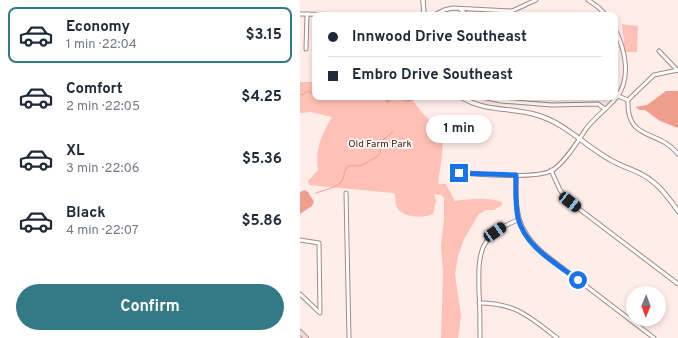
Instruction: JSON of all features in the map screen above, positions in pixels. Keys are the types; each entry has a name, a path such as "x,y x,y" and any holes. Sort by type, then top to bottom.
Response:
{"main road":[{"path":"300,332 306,338"}],"street":[{"path":"424,0 424,12"},
{"path":"440,12 453,8 512,11 536,0"},
{"path":"588,0 601,12"},
{"path":"460,9 464,12"},
{"path":"300,14 312,14"},
{"path":"306,14 306,49"},
{"path":"618,37 626,65 624,79 618,96 628,100"},
{"path":"659,51 678,70"},
{"path":"678,70 654,75 628,100 627,110 629,118 634,126 642,133 661,140 678,154"},
{"path":"466,100 489,108 536,114 559,124 611,161 641,173 652,180 661,188 678,211"},
{"path":"497,100 552,104 598,104 605,109"},
{"path":"459,173 516,175 536,174 551,170 565,158 592,122 614,100"},
{"path":"551,170 560,190 570,202 678,284"},
{"path":"516,175 518,220 528,238 536,247 654,338"},
{"path":"346,193 349,338"},
{"path":"480,338 478,266 481,253 489,237 505,225 518,220"},
{"path":"300,240 319,243 320,313 300,294"},
{"path":"480,303 502,304 515,308 557,338"}],"green space":[{"path":"622,24 638,26 637,52 625,52"},
{"name":"Old Farm Park","path":"300,82 312,82 312,100 414,100 417,107 436,126 441,136 442,157 438,184 446,184 455,201 485,199 502,202 502,205 494,210 486,210 479,214 464,239 458,256 455,274 461,316 458,338 441,338 443,273 441,245 444,220 444,198 441,195 434,194 436,201 433,214 418,217 402,213 398,209 394,193 309,185 308,181 318,170 318,149 325,130 332,117 311,112 300,113"}],"shaded area":[{"path":"666,91 678,91 678,128 660,121 645,110 640,110 635,107 647,105"},
{"path":"385,100 395,100 390,101 387,103"},
{"path":"400,100 413,100 408,102"},
{"path":"305,190 314,202 312,206 300,214 300,192"}],"waterway":[{"path":"300,94 302,95 308,91 312,93"},
{"path":"316,193 330,189 339,184 342,181 344,172 348,166 361,166 380,154 380,142 393,132"}],"route":[{"path":"459,173 516,175 516,208 518,220 524,232 543,254 578,280"}]}
